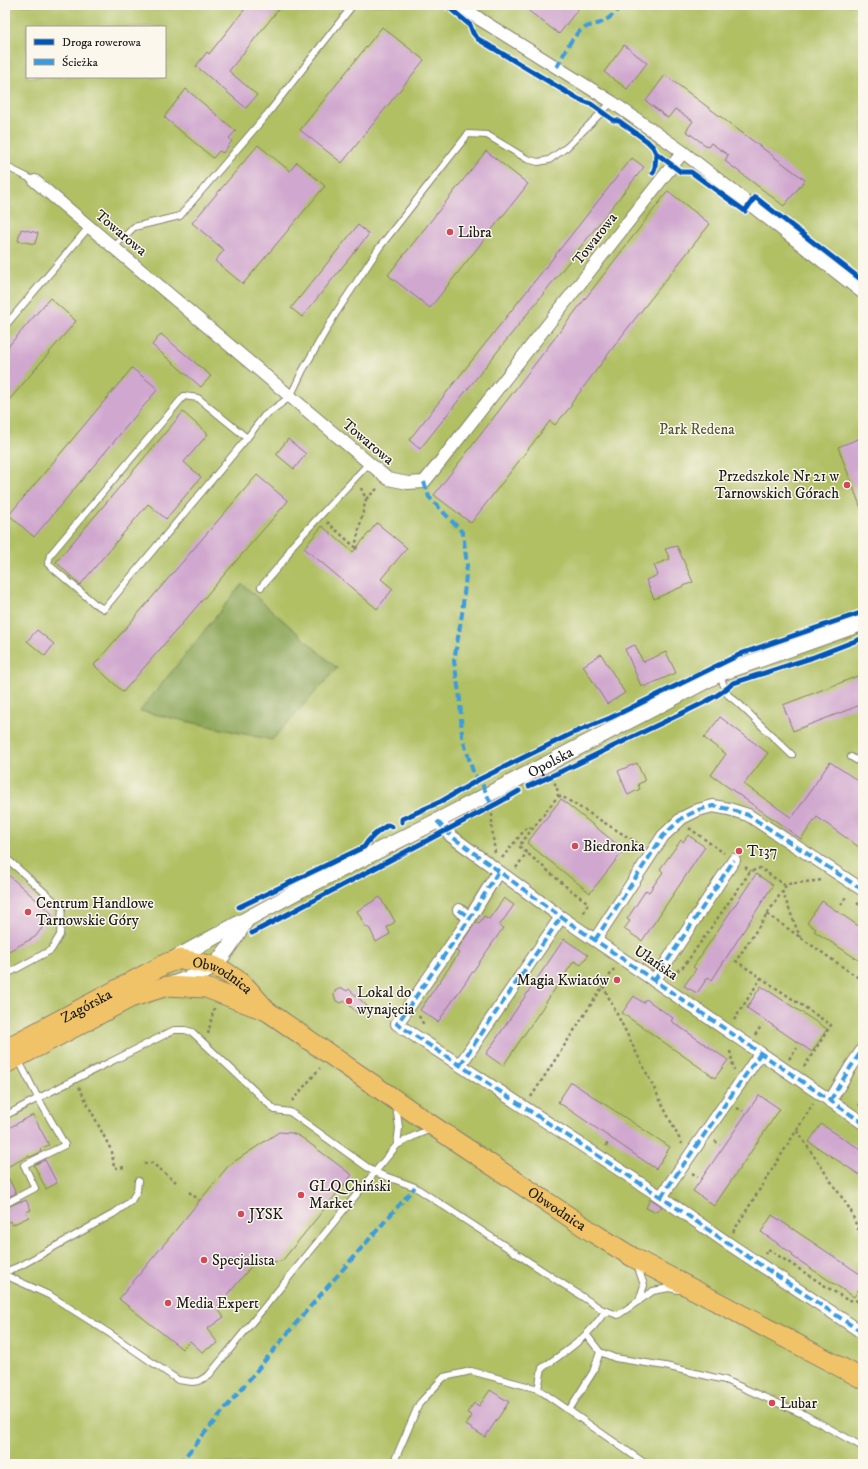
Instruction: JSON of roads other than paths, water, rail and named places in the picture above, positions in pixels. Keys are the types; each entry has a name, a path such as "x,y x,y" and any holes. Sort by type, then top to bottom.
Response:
{"highway":[{"name":"Obwodnica","path":"167,962 181,959 207,967 224,970 236,979 267,1012 436,1128 595,1234 634,1258 863,1379"},
{"name":"Zagórska","path":"9,1057 167,962"},
{"name":"Obwodnica","path":"167,986 199,988 214,999 240,1002 267,1012"},
{"name":"Zagórska","path":"9,1057 130,998 167,986"}],"street":[{"path":"460,5 481,20 612,102 683,152 863,293"},
{"name":"Towarowa","path":"35,181 388,479 408,483 424,482 683,152"},
{"name":"Opolska","path":"167,962 300,890 437,821 719,674 863,623"},
{"path":"595,940 663,836 682,818 698,810 713,806 748,815 863,890"},
{"name":"Ułańska","path":"437,821 451,836 499,866 561,917 863,1123"},
{"path":"654,981 734,860"},
{"path":"499,866 470,918 397,1024 661,1197 863,1334"},
{"path":"459,910 470,918"},
{"path":"460,1065 561,917"},
{"name":"Opolska","path":"207,967 231,944 246,920"},
{"path":"214,999 206,982 207,967 205,958 217,936"},
{"path":"231,944 231,961 236,979"},
{"path":"167,986 207,967"},
{"path":"830,1101 863,1049"},
{"path":"661,1197 760,1054"}],"lane":[{"path":"114,247 134,227 180,216 269,112 353,5"},
{"path":"247,438 198,398 184,396 50,555 48,564 104,610 247,438 264,416 290,397 303,370 336,313 379,248 468,134 487,135 528,159 538,162 549,160 567,147 612,102"},
{"path":"5,166 35,181"},
{"path":"5,326 89,227"},
{"path":"261,586 285,559 292,546 369,463"},
{"path":"719,674 728,695 792,755"},
{"path":"851,757 863,764"},
{"path":"5,857 62,908 60,935 51,950 5,975"},
{"path":"5,1116 75,1079 174,1030 185,1030 192,1032 275,1110 290,1112 374,1172 415,1187 601,1310 618,1315 652,1291 669,1288 706,1296"},
{"path":"5,1204 35,1188 24,1165 66,1145 38,1098 9,1057"},
{"path":"394,1099 398,1109 399,1128 397,1146"},
{"path":"5,1275 58,1300 109,1332 178,1380 192,1382 199,1381 209,1375 374,1172 397,1146 414,1136 436,1128"},
{"path":"5,1272 22,1265 117,1211 131,1201 136,1191 138,1181"},
{"path":"634,1258 644,1285 639,1301"},
{"path":"538,1389 542,1368 576,1344 598,1322 605,1311"},
{"path":"586,1334 600,1352 615,1358 665,1366 725,1380 805,1415 863,1447"},
{"path":"569,1410 593,1372 600,1352"},
{"path":"393,1464 419,1404 444,1377 471,1371 538,1389 646,1464"}],"place":[{"name":"Libra","path":"450,232"},
{"name":"Przedszkole Nr 21 w Tarnowskich Górach","path":"847,485"},
{"name":"Biedronka","path":"575,846"},
{"name":"T137","path":"739,851"},
{"name":"Centrum Handlowe Tarnowskie Góry","path":"28,912"},
{"name":"Magia Kwiatów","path":"617,980"},
{"name":"Lokal do wynajęcia","path":"349,1001"},
{"name":"GLQ Chiński Market","path":"301,1195"},
{"name":"JYSK","path":"241,1214"},
{"name":"Specjalista","path":"204,1260"},
{"name":"Media Expert","path":"168,1303"},
{"name":"Lubar","path":"772,1403"}],"park label":[{"name":"Park Redena","path":"697,429"}]}
